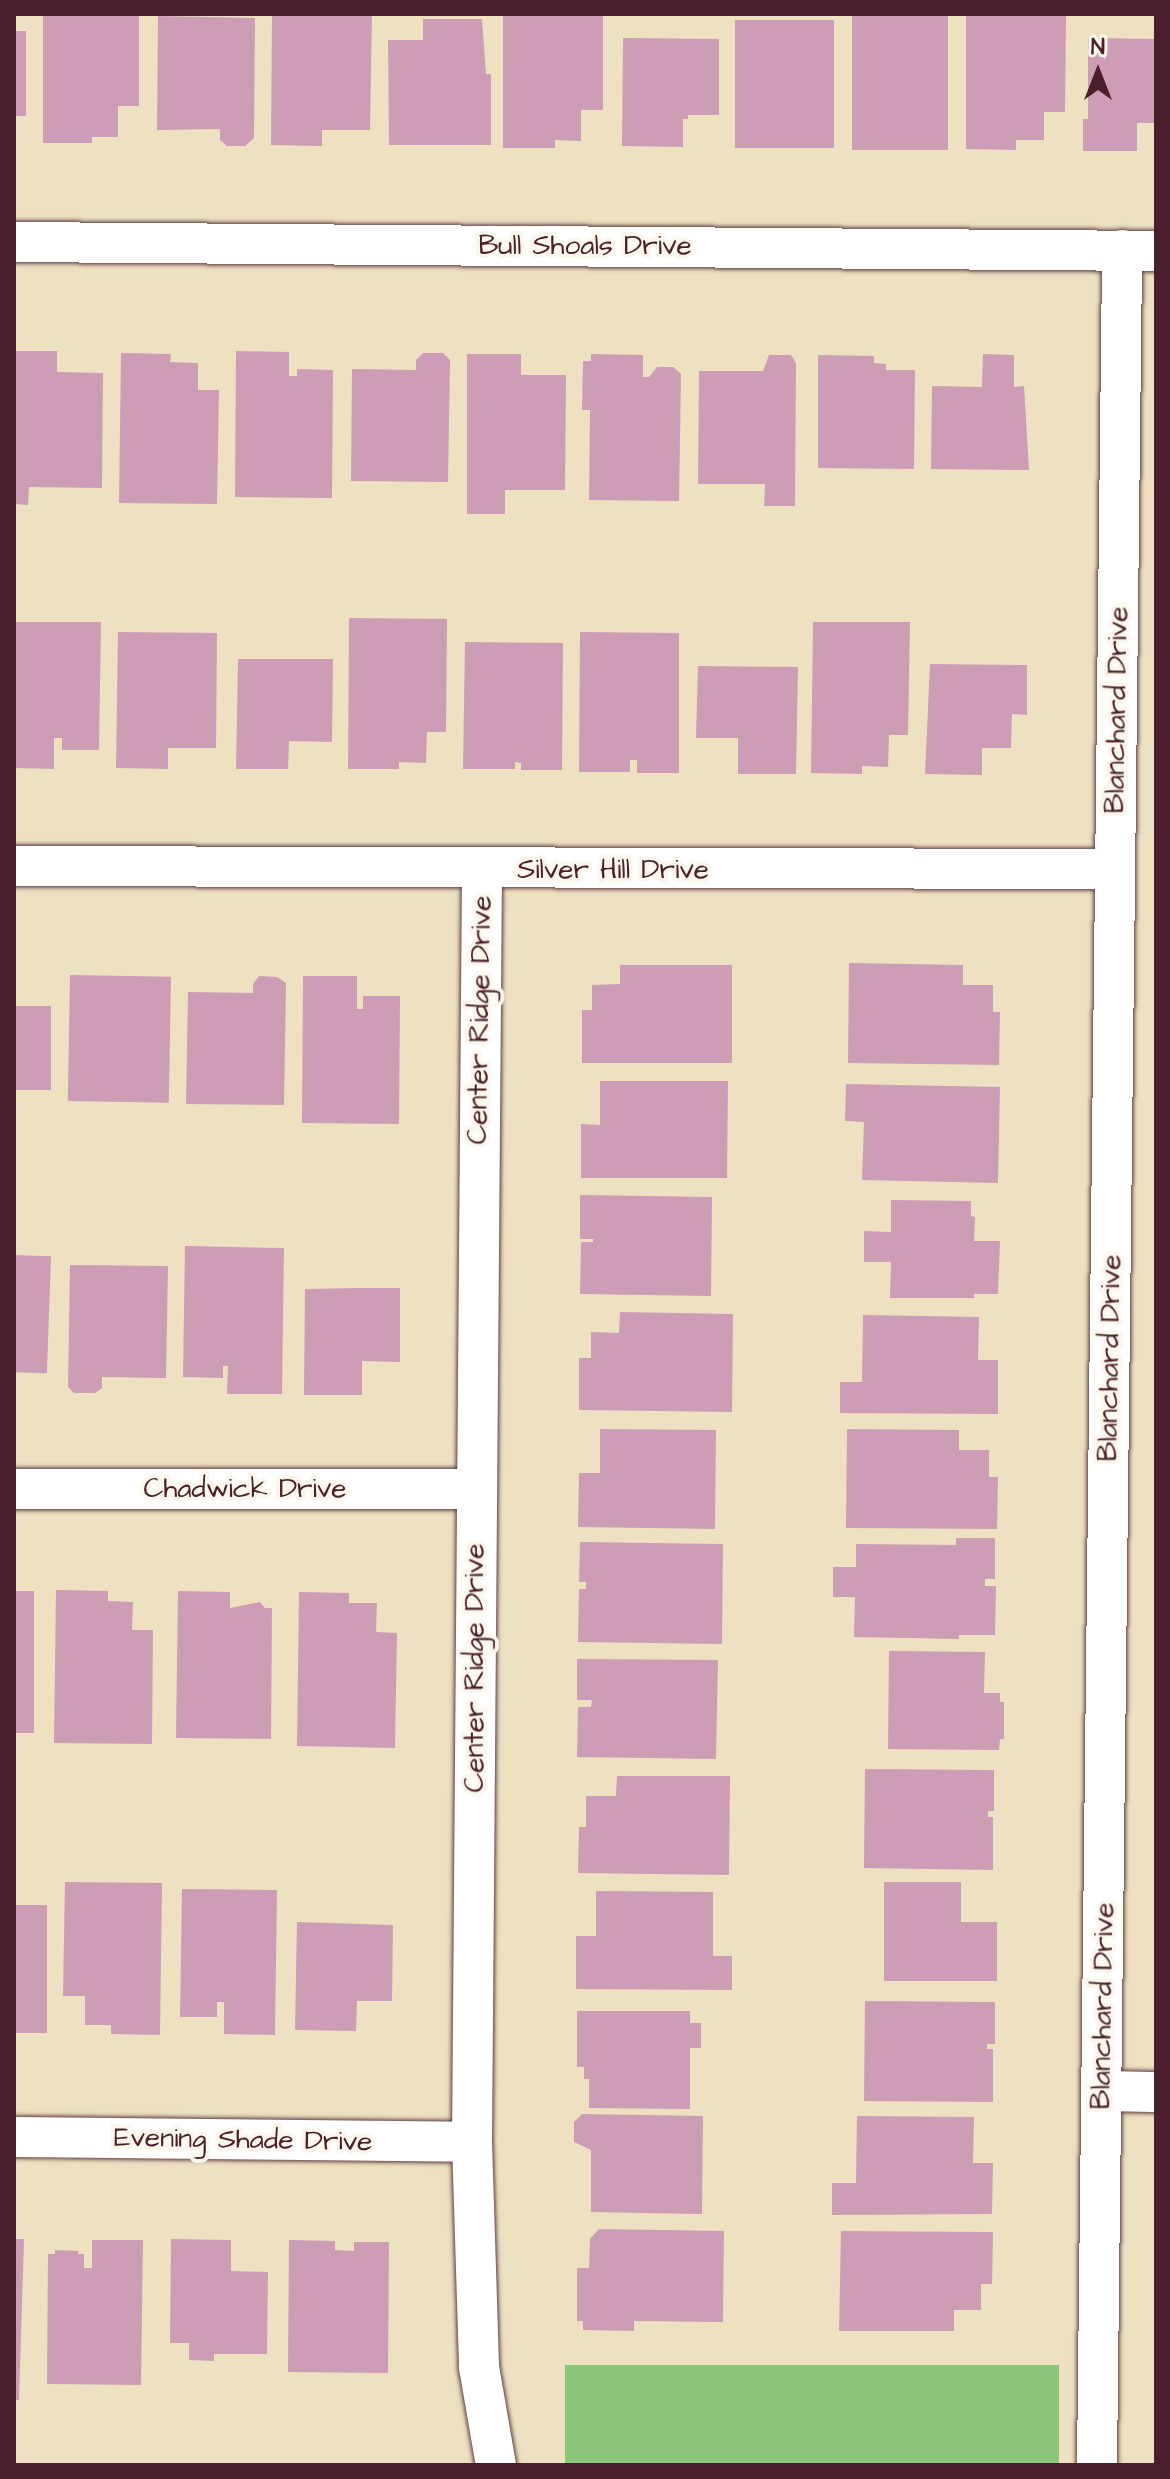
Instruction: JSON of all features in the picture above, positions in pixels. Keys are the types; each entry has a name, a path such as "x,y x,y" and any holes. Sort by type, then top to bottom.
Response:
{"street":[{"name":"Bull Shoals Drive","path":"14,242 1139,250"},
{"name":"Blanchard Drive","path":"1097,2465 1115,869 1139,250"},
{"name":"Silver Hill Drive","path":"14,866 482,870 1115,869"},
{"name":"Center Ridge Drive","path":"482,870 472,2142 479,2367 496,2465"},
{"name":"Chadwick Drive","path":"14,1489 476,1489"},
{"path":"1102,2091 1156,2092"},
{"name":"Evening Shade Drive","path":"14,2137 472,2142"}],"green space":[{"path":"565,2365 1059,2365 1059,2465 565,2465"}],"building":[{"path":"43,14 139,14 139,106 118,106 118,137 92,137 92,143 43,143"},
{"path":"272,14 372,14 370,130 322,130 322,146 271,145"},
{"path":"503,14 603,14 603,110 581,110 581,141 555,140 555,148 503,148"},
{"path":"852,14 948,14 948,150 852,150"},
{"path":"966,14 1066,14 1065,112 1044,112 1044,140 1016,140 1016,150 966,149"},
{"path":"158,16 255,18 254,138 245,146 227,146 220,140 220,129 157,130"},
{"path":"423,19 482,19 486,74 491,74 491,145 389,145 388,40 423,40"},
{"path":"735,20 834,20 834,148 735,148"},
{"path":"14,31 26,31 26,116 14,116"},
{"path":"623,38 719,39 719,115 688,115 688,119 683,119 683,147 622,146"},
{"path":"1088,38 1156,39 1156,123 1137,123 1137,151 1083,151 1083,119 1088,119"},
{"path":"14,351 57,351 57,372 103,373 102,488 29,487 28,505 14,504"},
{"path":"236,351 289,352 289,376 297,376 297,369 333,370 332,498 235,497"},
{"path":"121,353 171,354 170,362 198,363 198,390 219,390 217,504 119,503"},
{"path":"423,353 443,353 450,360 448,482 351,481 352,369 416,370 416,360"},
{"path":"467,354 521,354 521,375 566,375 565,490 505,490 505,514 467,514"},
{"path":"591,354 643,355 643,377 649,377 657,367 673,367 681,374 679,501 589,500 590,410 582,410 583,361 591,361"},
{"path":"983,354 1014,355 1014,387 1024,386 1029,470 931,469 932,386 982,387"},
{"path":"769,355 791,355 796,363 795,506 764,506 765,484 698,484 699,371 763,371"},
{"path":"818,355 874,356 874,363 886,364 886,370 915,370 914,469 818,468"},
{"path":"349,618 447,619 446,732 427,732 426,763 399,762 399,769 348,769"},
{"path":"14,622 101,622 99,750 62,750 62,738 54,738 54,769 14,768"},
{"path":"813,622 910,622 908,735 889,735 888,767 862,766 862,774 811,773"},
{"path":"118,632 217,633 216,748 168,748 168,769 116,768"},
{"path":"580,632 679,633 679,773 637,773 637,760 630,760 630,772 579,772"},
{"path":"465,642 563,643 562,770 521,770 521,763 515,762 515,769 463,769"},
{"path":"238,659 333,659 332,742 289,741 288,769 236,769"},
{"path":"930,664 1027,665 1027,715 1012,714 1011,748 982,748 982,775 925,774"},
{"path":"698,666 798,667 796,774 738,774 738,738 696,738"},
{"path":"849,963 963,965 963,985 993,985 993,1012 1000,1012 999,1065 848,1063"},
{"path":"620,965 732,965 732,1063 582,1063 582,1010 592,1010 592,985 620,984"},
{"path":"70,975 171,977 169,1103 68,1101"},
{"path":"259,976 277,977 286,983 284,1105 186,1104 188,992 253,993 253,984"},
{"path":"303,976 357,976 357,1009 363,1009 363,996 400,996 399,1124 302,1123"},
{"path":"14,1006 51,1006 51,1090 14,1090"},
{"path":"600,1081 728,1081 727,1178 581,1178 581,1124 600,1125"},
{"path":"846,1084 1000,1087 998,1183 862,1180 864,1122 845,1121"},
{"path":"580,1195 712,1197 711,1296 580,1294 581,1242 593,1242 593,1239 580,1239"},
{"path":"891,1200 971,1201 971,1216 975,1217 974,1241 1000,1241 998,1294 974,1294 974,1298 890,1298 891,1262 864,1262 864,1231 891,1232"},
{"path":"185,1246 284,1248 282,1394 227,1394 228,1366 223,1366 223,1378 183,1377"},
{"path":"14,1255 51,1256 47,1373 14,1372"},
{"path":"70,1265 168,1266 166,1378 102,1377 102,1388 95,1393 74,1393 68,1387"},
{"path":"400,1288 400,1362 362,1361 362,1395 304,1395 305,1289"},
{"path":"620,1312 733,1314 732,1412 579,1410 579,1358 591,1358 591,1332 619,1333"},
{"path":"863,1315 979,1317 978,1360 998,1360 998,1414 840,1413 840,1382 862,1382"},
{"path":"600,1429 716,1430 715,1529 578,1527 579,1473 600,1473"},
{"path":"847,1429 959,1430 959,1450 989,1450 989,1477 998,1477 997,1529 846,1528"},
{"path":"956,1538 995,1538 995,1579 985,1579 985,1586 996,1586 995,1635 959,1635 959,1639 854,1637 855,1597 833,1597 833,1567 856,1567 856,1544 956,1545"},
{"path":"580,1542 723,1544 722,1644 578,1642 579,1589 586,1589 586,1582 579,1582"},
{"path":"56,1590 108,1591 108,1601 133,1602 132,1630 153,1630 152,1744 54,1743"},
{"path":"14,1591 34,1591 34,1733 14,1733"},
{"path":"178,1591 230,1592 230,1608 260,1602 265,1608 272,1608 271,1739 176,1738"},
{"path":"299,1592 349,1593 349,1603 377,1603 376,1632 397,1633 395,1748 297,1746"},
{"path":"889,1651 985,1652 984,1693 1000,1693 1000,1702 1004,1702 1004,1739 1000,1739 999,1750 888,1749"},
{"path":"577,1659 718,1660 716,1759 577,1757 578,1707 591,1707 592,1700 577,1700"},
{"path":"865,1769 994,1770 994,1811 988,1811 988,1817 993,1817 993,1870 864,1868"},
{"path":"617,1776 730,1776 729,1875 578,1873 579,1827 586,1827 586,1796 616,1796"},
{"path":"65,1882 162,1883 160,2035 111,2034 111,2025 85,2025 85,1996 63,1996"},
{"path":"884,1882 961,1882 961,1922 997,1922 997,1981 884,1981"},
{"path":"182,1889 277,1890 275,2035 224,2034 224,2002 217,2002 217,2017 180,2017"},
{"path":"596,1891 713,1892 713,1956 732,1956 732,1990 576,1989 576,1936 596,1936"},
{"path":"14,1905 47,1905 47,2033 14,2033"},
{"path":"297,1922 393,1925 392,2001 357,2001 356,2031 295,2030"},
{"path":"865,2001 995,2002 995,2044 987,2044 987,2049 993,2049 993,2102 864,2101"},
{"path":"577,2011 690,2011 690,2023 701,2023 701,2048 690,2048 690,2109 589,2108 589,2079 584,2079 584,2067 577,2067"},
{"path":"582,2114 703,2116 702,2214 591,2212 591,2150 574,2142 574,2122"},
{"path":"857,2116 974,2117 973,2163 993,2163 992,2214 832,2215 832,2183 856,2183"},
{"path":"599,2229 724,2231 723,2322 634,2321 634,2331 583,2330 583,2321 577,2321 577,2268 589,2268 590,2239"},
{"path":"841,2231 993,2232 992,2284 981,2284 981,2310 954,2310 954,2331 839,2331"},
{"path":"14,2239 24,2239 19,2400 14,2400"},
{"path":"171,2239 231,2240 231,2271 268,2272 267,2354 214,2354 214,2361 189,2360 189,2343 170,2343"},
{"path":"92,2240 143,2240 141,2385 47,2384 48,2254 55,2254 55,2250 79,2251 78,2254 84,2254 84,2268 92,2268"},
{"path":"289,2240 335,2241 335,2250 354,2251 354,2242 389,2242 388,2373 288,2372"}]}
